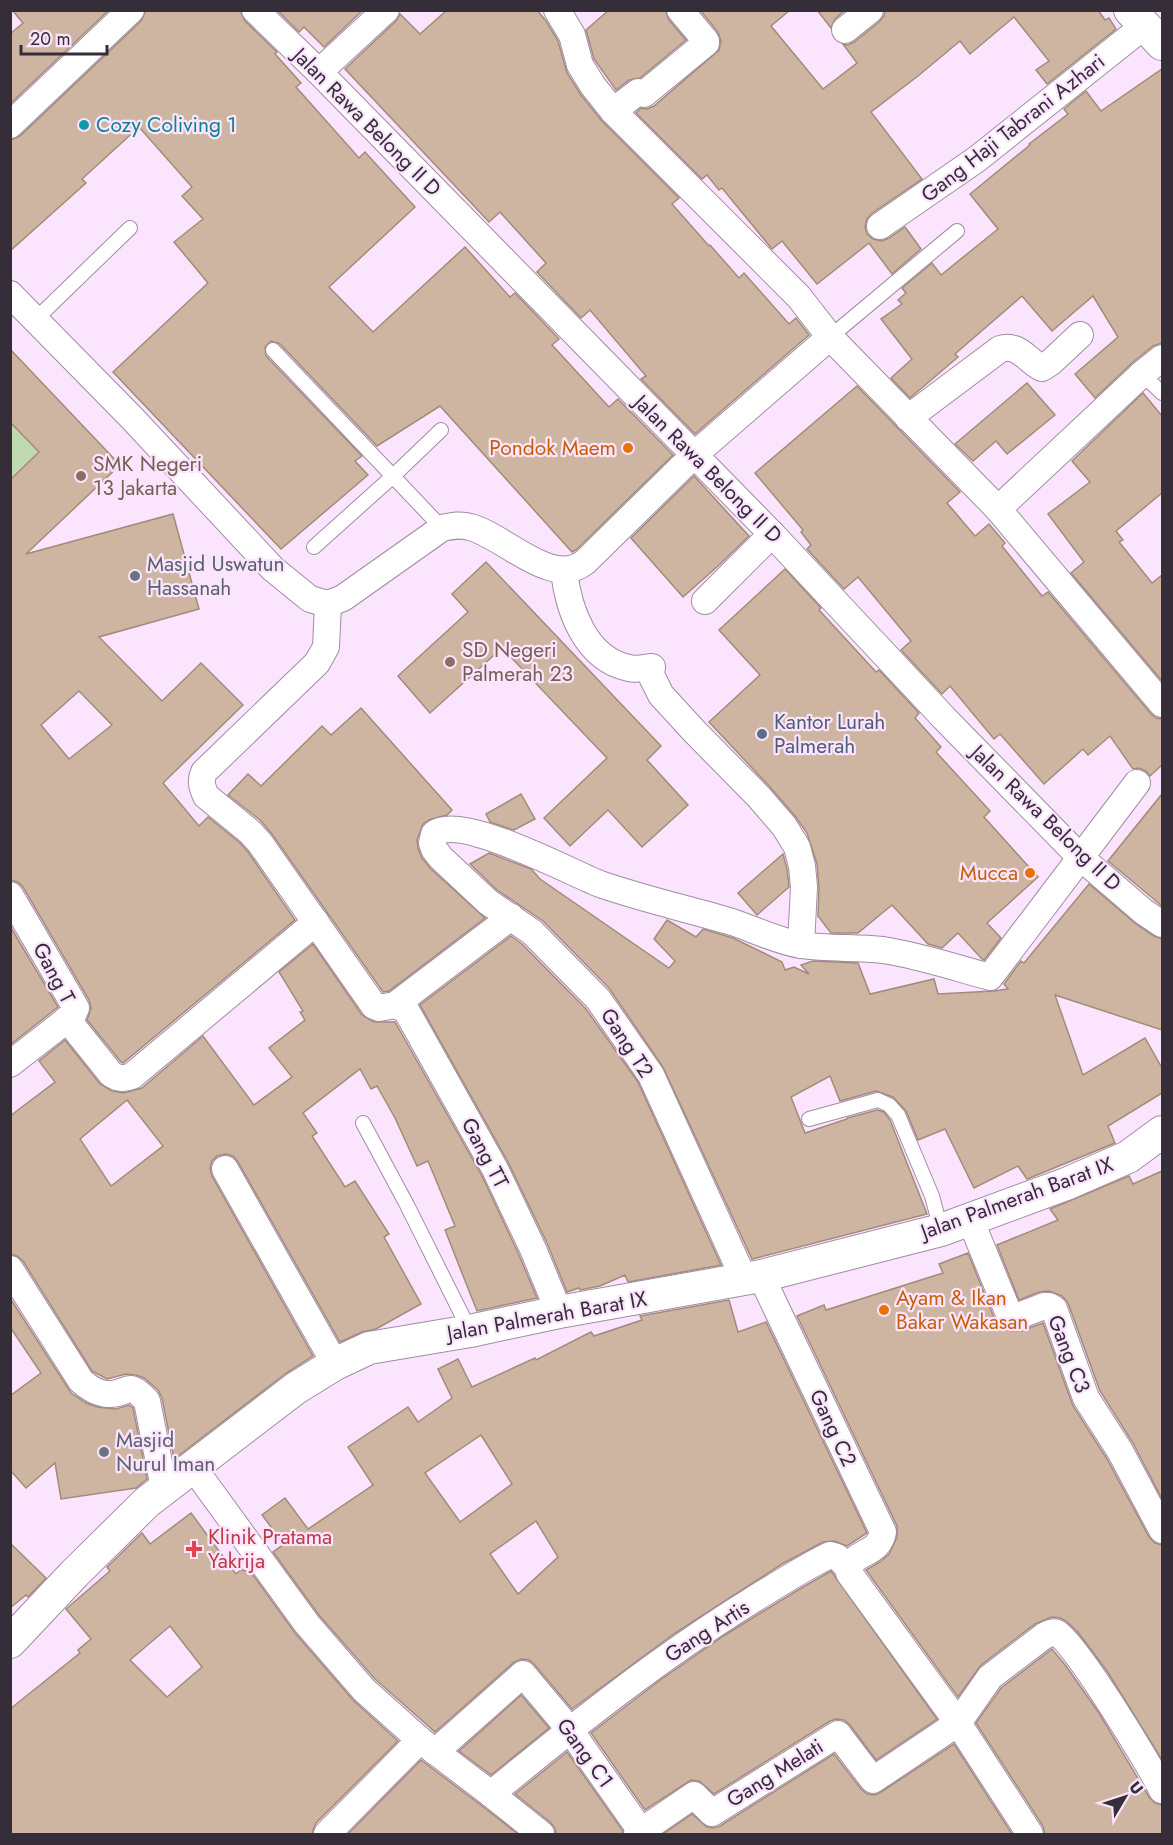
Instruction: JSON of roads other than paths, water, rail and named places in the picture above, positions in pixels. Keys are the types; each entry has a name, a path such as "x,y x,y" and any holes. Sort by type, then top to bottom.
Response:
{"street":[{"path":"10,125 131,10"},
{"name":"Jalan Rawa Belong II D","path":"255,10 319,72 772,534 944,718 1080,856 1144,912 1162,924"},
{"path":"319,72 386,10"},
{"path":"557,10 572,35 580,65 613,111 799,297 830,337 998,509 1162,704"},
{"path":"613,111 638,92 644,94 706,43 680,10"},
{"path":"846,30 870,10"},
{"name":"Gang Haji Tabrani Azhari","path":"880,226 977,159 1146,27"},
{"path":"10,294 131,417 273,569 310,599 328,604 343,598 442,528 456,525 471,527 548,568 575,569 585,562 694,455 830,337"},
{"path":"908,418 1000,349 1008,346 1020,350 1042,368 1080,335"},
{"path":"998,509 1162,358"},
{"path":"705,601 772,534"},
{"path":"564,570 570,606 588,641 601,655 627,668 652,667 651,675 661,694 784,826 797,847 802,866 804,887 801,945 881,950 926,957 990,977 1137,783"},
{"path":"328,604 326,647 317,663 204,772 201,778 206,796 250,831 260,843 374,1005 382,1008 395,1005 511,917"},
{"name":"Gang T2","path":"753,1277 651,1075 598,999 532,932 488,902 441,858 432,843 434,834 445,829 466,831 508,844 600,884 735,923 801,945"},
{"name":"Gang T","path":"10,895 76,1008 73,1015 10,1064"},
{"path":"68,1019 111,1074 118,1078 132,1076 316,922"},
{"name":"Gang TT","path":"395,1005 406,1010 495,1169 533,1249 559,1312"},
{"name":"Jalan Palmerah Barat IX","path":"10,1642 75,1573 164,1488 296,1388 335,1364 369,1348 753,1277 941,1230 1066,1184 1117,1162 1128,1157 1162,1132"},
{"path":"225,1170 335,1364"},
{"name":"Gang C3","path":"970,1218 1009,1314 1016,1317 1044,1306 1054,1309 1086,1398 1120,1451 1162,1530"},
{"path":"10,1269 81,1382 106,1394 126,1388 133,1389 147,1401 164,1488"},
{"name":"Gang C2","path":"753,1277 883,1532 877,1546 855,1559 849,1568"},
{"path":"193,1467 307,1624 364,1690 428,1746 541,1834"},
{"name":"Gang Artis","path":"570,1730 655,1665 719,1621 787,1579 830,1555 837,1557 849,1568"},
{"path":"849,1568 849,1573 958,1723 1030,1834"},
{"path":"958,1723 990,1677 1044,1636 1057,1632 1074,1652 1125,1726 1162,1790"},
{"name":"Gang C1","path":"428,1746 523,1674 570,1730 640,1833"},
{"name":"Gang Melati","path":"640,1833 694,1796 712,1813 838,1734 873,1780 958,1723"},
{"path":"492,1794 570,1730"},
{"path":"327,1834 428,1746"}],"lane":[{"path":"35,320 130,228"},
{"path":"830,337 957,231"},
{"path":"273,350 442,528"},
{"path":"1142,374 1162,393"},
{"path":"314,547 441,430"},
{"path":"810,1119 878,1100 889,1105 898,1115 927,1185 941,1230"},
{"path":"363,1123 470,1331"}],"place":[{"name":"Cozy Coliving 1","path":"84,125"},
{"name":"Pondok Maem","path":"628,448"},
{"name":"SMK Negeri 13 Jakarta","path":"81,476"},
{"name":"Masjid Uswatun Hassanah","path":"135,576"},
{"name":"SD Negeri Palmerah 23","path":"450,662"},
{"name":"Kantor Lurah Palmerah","path":"762,734"},
{"name":"Mucca","path":"1030,873"},
{"name":"Ayam & Ikan Bakar Wakasan","path":"884,1310"},
{"name":"Masjid Nurul Iman","path":"104,1452"},
{"name":"Klinik Pratama Yakrija","path":"194,1549"}]}
